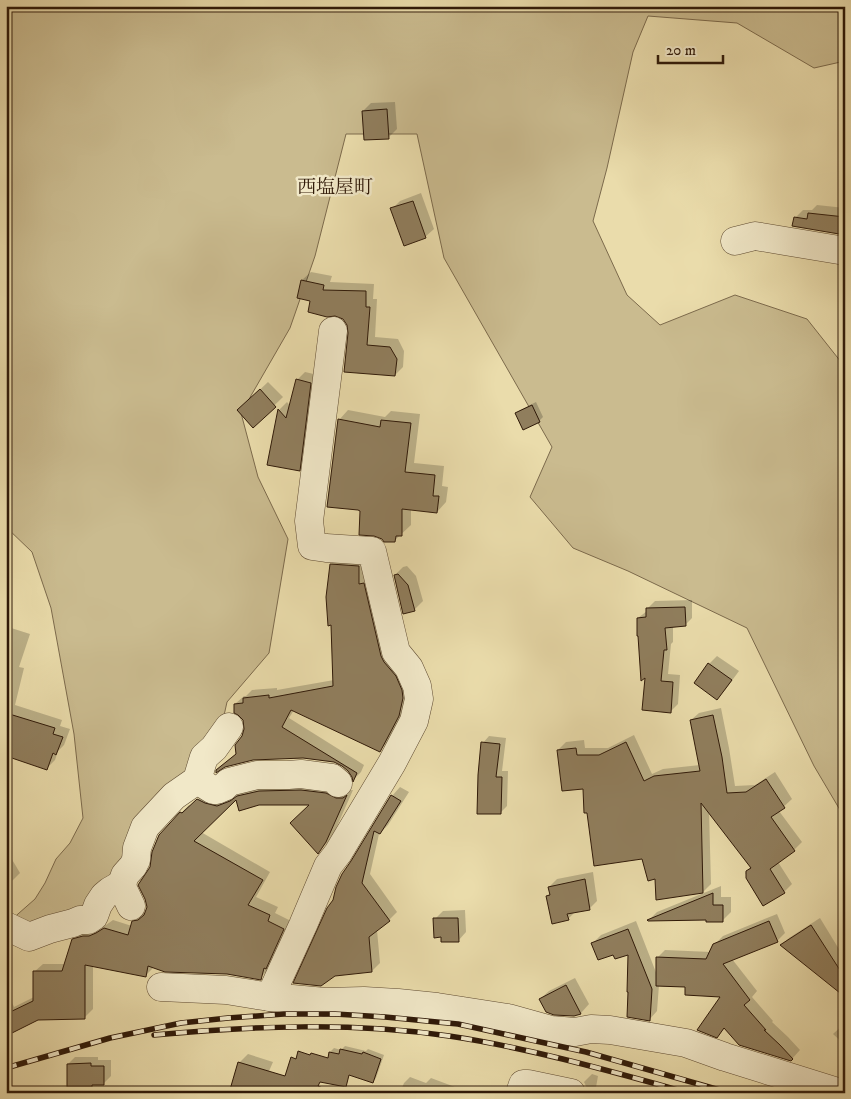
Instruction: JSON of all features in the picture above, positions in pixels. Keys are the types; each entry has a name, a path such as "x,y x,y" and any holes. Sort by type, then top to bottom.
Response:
{"street":[{"path":"735,241 755,236 845,252"},
{"path":"270,997 328,866 338,853 392,764 414,722 419,699 417,686 409,668 396,652 372,551 312,546 309,521 334,331"},
{"path":"6,926 29,937 50,929 73,924 80,920 88,920 94,916 104,896 110,890 117,887 126,897 126,875 136,860 137,848 145,827 174,796 197,780 204,757 214,748 229,727"},
{"path":"197,780 213,790 224,787 229,782 256,775 301,774 324,776 332,778 338,783"},
{"path":"161,987 226,990 270,997 325,1002 364,1001 398,1003 508,1018 552,1030 575,1032 591,1029 610,1030 686,1043 725,1058 841,1093"},
{"path":"520,1093 523,1084 528,1084 571,1093"}],"shaded area":[{"path":"6,6 845,6 845,61 814,68 737,23 648,16 633,52 593,221 627,295 660,325 735,295 807,319 845,367 845,594 842,600 845,607 845,813 843,815 814,766 747,628 628,571 573,548 530,497 552,447 444,258 417,134 346,134 315,256 290,328 241,413 258,477 288,539 269,653 227,702 223,720 190,774 128,852 89,909 43,926 10,921 35,899 56,859 70,843 83,818 74,734 51,608 32,552 6,527"}],"building":[{"path":"387,109 389,139 364,140 362,111"},
{"path":"413,201 426,238 404,246 390,208"},
{"path":"808,213 845,217 845,235 792,226 794,217 807,219"},
{"path":"301,280 324,285 323,290 366,291 366,307 370,307 367,345 390,347 397,359 395,376 344,372 348,333 347,325 343,319 335,316 327,317 308,312 310,301 297,298"},
{"path":"296,379 311,383 300,471 267,465 278,409 286,418"},
{"path":"260,389 276,407 253,428 237,410"},
{"path":"532,405 540,422 523,430 515,413"},
{"path":"338,419 380,427 381,420 411,423 405,472 435,475 433,496 439,496 437,513 402,509 402,536 396,536 395,542 384,542 382,539 374,536 359,535 360,511 327,507"},
{"path":"330,564 359,566 359,584 364,583 381,656 396,676 402,690 403,698 399,716 380,752 291,710 282,727 357,773 353,782 348,771 334,762 303,758 253,760 225,767 216,773 216,770 236,754 235,745 242,736 244,729 243,720 234,713 234,704 243,703 243,698 269,695 269,698 333,686 331,625 328,626 326,597"},
{"path":"398,574 408,585 415,611 403,614 394,575"},
{"path":"685,607 686,626 665,628 667,650 664,650 661,681 673,682 671,713 642,710 645,678 641,681 637,618 646,617 646,608"},
{"path":"708,663 732,680 717,700 694,683"},
{"path":"6,713 55,728 53,734 63,737 56,755 53,753 47,770 6,756"},
{"path":"713,715 727,793 746,792 766,779 785,808 771,817 795,851 770,869 785,893 763,906 746,878 746,871 751,868 701,803 703,893 656,900 655,879 648,881 642,859 594,866 587,813 584,813 583,789 562,791 557,750 576,748 577,755 599,755 626,742 644,781 654,776 700,771 690,720"},
{"path":"481,742 500,744 496,777 502,777 501,814 477,814"},
{"path":"301,790 326,793 336,798 343,798 347,795 326,842 318,854 290,823 309,805 259,805 239,811 236,800 194,841 263,880 248,905 270,915 268,921 284,929 266,969 264,968 261,980 227,974 165,972 148,966 146,977 85,965 85,1019 38,1020 6,1036 6,1014 33,1001 33,971 62,971 72,939 89,936 104,928 128,935 132,921 138,920 144,915 147,907 138,885 150,867 152,852 159,835 180,812 182,813 197,799 217,806 237,796 259,791"},
{"path":"391,795 401,801 380,834 374,831 362,883 390,921 369,937 372,972 335,976 321,986 293,983 327,908 333,900 342,874"},
{"path":"585,879 590,910 567,914 569,920 552,924 546,896 550,895 548,887"},
{"path":"713,893 713,905 723,905 723,922 706,922 706,920 647,920"},
{"path":"433,918 458,918 459,942 441,942 441,937 434,938"},
{"path":"769,921 778,942 723,964 750,1000 744,1005 766,1030 764,1030 793,1059 791,1061 739,1045 724,1028 717,1038 697,1030 720,997 685,995 685,987 656,986 656,957 706,959 713,944"},
{"path":"811,925 845,978 845,997 780,945"},
{"path":"628,929 652,989 650,1021 627,1017 628,955 615,959 613,955 598,960 591,943"},
{"path":"566,985 581,1014 574,1016 554,1015 546,1012 539,999"},
{"path":"340,1049 362,1054 363,1052 381,1059 373,1083 349,1075 346,1087 320,1082 318,1086 325,1089 325,1093 229,1093 238,1062 285,1076 291,1057 296,1059 298,1051 328,1058 329,1052 339,1054"},
{"path":"91,1063 91,1066 104,1066 104,1085 67,1087 67,1064"}],"railway":[{"path":"6,1068 110,1038 181,1023 284,1014 335,1014 458,1024 586,1052 730,1093"},
{"path":"154,1035 228,1029 339,1027 449,1036 510,1047 600,1068 689,1093"}],"district":[{"name":"西塩屋町","path":"335,186"}]}
